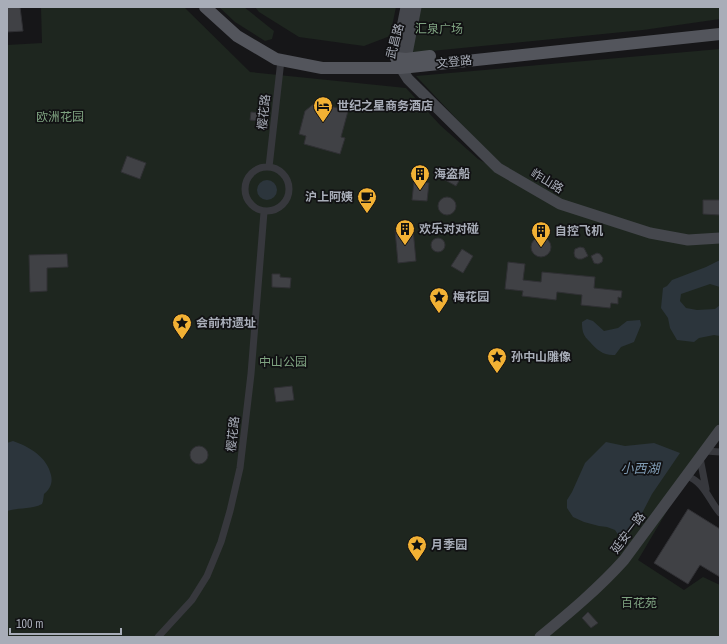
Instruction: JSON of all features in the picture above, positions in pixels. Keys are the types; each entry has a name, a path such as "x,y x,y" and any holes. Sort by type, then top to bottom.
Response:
{"main road":[{"name":"文登路","path":"205,7 237,36 276,59 322,68 720,34"},
{"name":"文登路","path":"401,62 720,27"}],"street":[{"name":"武昌路","path":"401,62 406,7"},
{"name":"武昌路","path":"401,62 416,7"},
{"name":"樱花路","path":"269,167 281,60"},
{"name":"岞山路","path":"401,62 408,79 498,168 560,204 650,233 688,240 720,238"},
{"path":"262,167 269,167 283,174 289,189 288,196 279,208 264,212 251,206 244,194 244,187 250,174 262,167"},
{"name":"樱花路","path":"158,637 192,600 207,576 221,542 230,511 240,468 264,212"},
{"name":"延安一路","path":"540,637 614,572 720,430"},
{"path":"707,493 703,454 720,452"},
{"path":"686,476 697,481 707,493 712,504 720,514"}],"green space":[{"name":"中山公园","path":"41,7 184,7 250,72 406,88 440,125 478,159 560,204 650,233 720,242 720,422 638,560 684,590 703,577 720,585 720,637 7,637 7,45 42,43"},
{"path":"219,7 244,7 274,31 272,39 265,41 235,22"},
{"path":"255,7 396,7 390,36 364,46 299,37 259,12"},
{"name":"汇泉广场","path":"420,7 720,7 720,19 643,30 411,53"},
{"path":"720,49 720,235 687,236 647,230 561,201 501,166 416,76"}],"water":[{"path":"267,180 274,183 277,190 274,197 267,200 260,197 257,190 260,183"},
{"path":"720,260 720,287 710,284 681,294 680,301 686,308 697,310 715,309 720,305 720,336 714,335 699,338 694,342 677,340 670,328 668,318 661,308 663,288 672,280"},
{"path":"587,319 593,321 604,331 618,328 627,321 640,320 641,325 634,342 621,347 615,355 611,355 598,350 583,333 582,322"},
{"path":"13,441 26,446 42,458 49,469 52,481 48,490 44,494 42,504 34,507 7,511 7,443"},
{"name":"小西湖","path":"606,442 625,446 654,443 680,453 652,494 637,523 621,539 615,530 584,522 573,517 567,508 567,500 585,463"}],"building":[{"path":"7,7 20,7 23,31 7,32"},
{"name":"世纪之星商务酒店","path":"316,102 348,111 341,137 345,138 340,154 304,144 306,136 299,134 305,111"},
{"path":"251,112 269,114 268,122 250,120"},
{"path":"127,156 146,163 140,179 121,172"},
{"path":"440,168 460,179 456,186 436,175"},
{"name":"海盗船","path":"414,181 429,183 427,201 412,200"},
{"path":"443,197 451,197 456,202 454,213 451,215 443,215 438,210 438,202"},
{"path":"703,200 720,200 720,215 703,214"},
{"name":"欢乐对对碰","path":"413,229 416,261 398,263 395,230"},
{"name":"自控飞机","path":"541,237 548,240 551,247 548,254 541,257 534,254 531,247 534,240"},
{"path":"435,238 441,238 445,242 445,248 441,252 435,252 431,248 431,242"},
{"path":"580,247 584,248 588,256 578,259 575,257 574,253 575,249"},
{"path":"462,249 473,256 463,273 451,266"},
{"path":"597,253 603,258 602,262 598,264 594,263 591,256"},
{"path":"67,254 68,267 47,268 47,291 30,292 29,255"},
{"path":"508,262 525,264 523,280 541,282 542,272 595,277 594,288 622,291 621,298 618,297 618,304 611,303 610,308 581,305 582,295 557,292 556,300 522,296 523,291 505,289"},
{"path":"272,274 280,274 280,277 291,278 290,288 272,287"},
{"path":"292,386 294,400 276,402 274,388"},
{"path":"199,446 205,449 208,455 205,461 199,464 193,461 190,455 193,449"},
{"path":"688,509 720,529 720,577 700,565 688,584 654,563"},
{"path":"588,612 598,623 591,628 582,618"}],"place":[{"name":"世纪之星商务酒店","path":"323,123"},
{"name":"海盗船","path":"420,191"},
{"name":"沪上阿姨","path":"367,214"},
{"name":"欢乐对对碰","path":"405,246"},
{"name":"自控飞机","path":"541,248"},
{"name":"梅花园","path":"439,314"},
{"name":"会前村遗址","path":"182,340"},
{"name":"孙中山雕像","path":"497,374"},
{"name":"月季园","path":"417,562"}],"park label":[{"name":"欧洲花园","path":"60,117"},
{"name":"百花苑","path":"639,603"}]}
